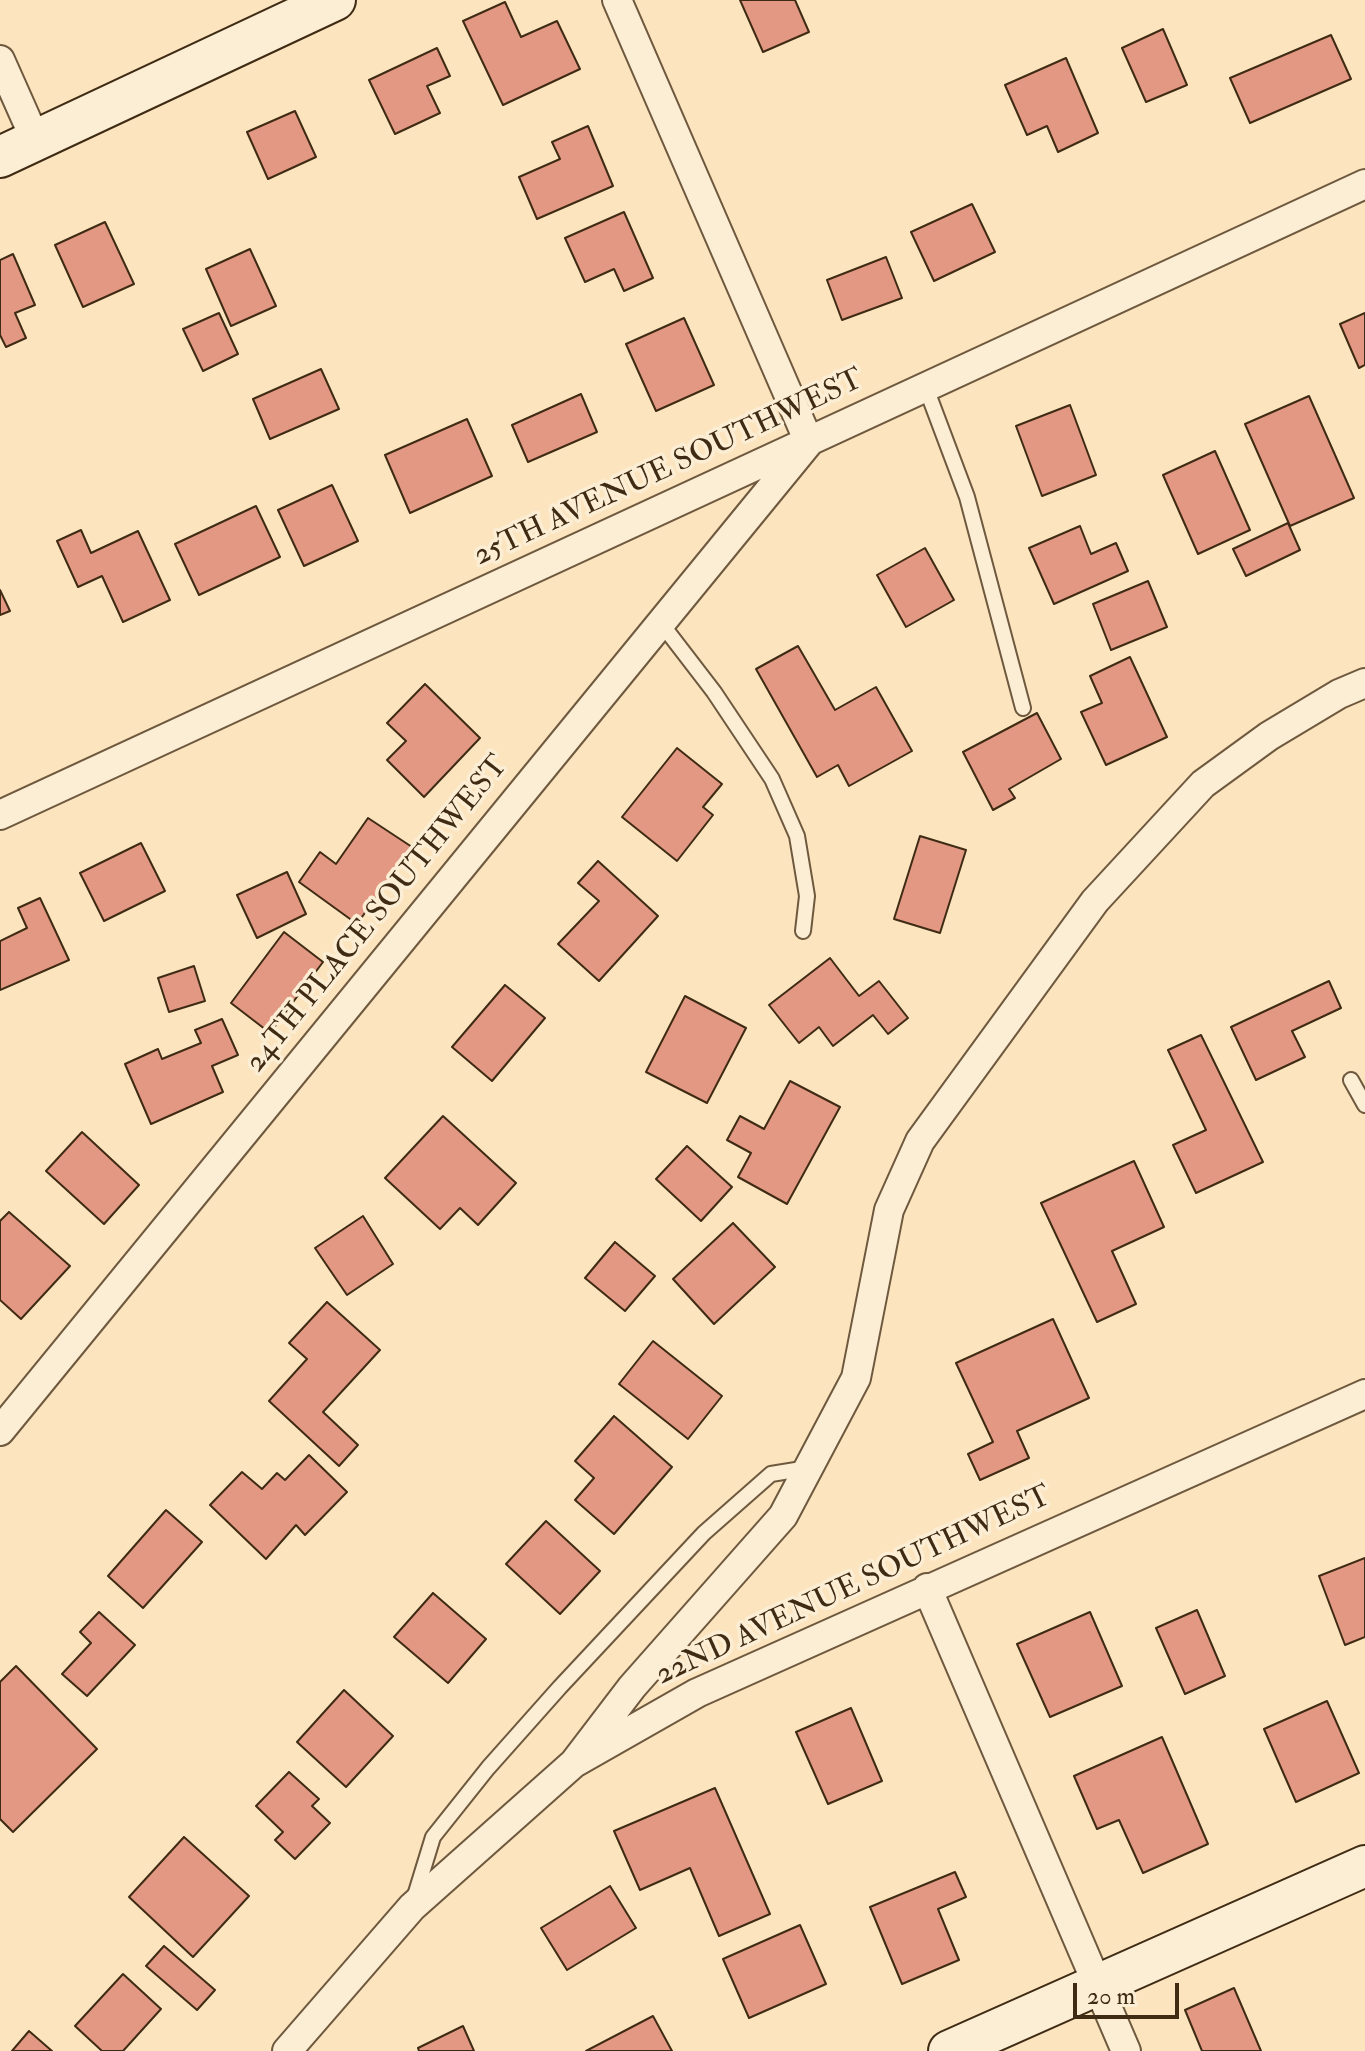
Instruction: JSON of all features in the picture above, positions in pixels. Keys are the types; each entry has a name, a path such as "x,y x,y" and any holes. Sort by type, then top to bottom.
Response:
{"street":[{"path":"0,157 335,0"},
{"path":"617,0 809,442"},
{"path":"0,60 36,141"},
{"name":"25TH AVENUE SOUTHWEST","path":"0,815 1365,184"},
{"name":"24TH PLACE SOUTHWEST","path":"0,1431 809,442"},
{"path":"574,1763 632,1687 783,1516 856,1378 889,1210 920,1141 1095,901 1203,784 1269,736 1339,694 1365,683"},
{"name":"22ND AVENUE SOUTHWEST","path":"287,2051 412,1907 574,1763 697,1693 1365,1394"},
{"path":"927,1588 1126,2051"},
{"path":"949,2051 1365,1866"}],"lane":[{"path":"926,388 967,497 1023,708"},
{"path":"661,623 714,692 772,779 797,836 807,896 803,931"},
{"path":"1351,1080 1365,1105"},
{"name":"22ND AVENUE SOUTHWEST","path":"412,1907 433,1837 488,1768 550,1699 704,1533 771,1474 808,1468"}],"building":[{"path":"740,0 795,0 809,32 763,52"},
{"path":"505,2 521,37 557,21 580,69 503,105 463,21"},
{"path":"1163,29 1187,85 1146,102 1122,48"},
{"path":"1331,35 1351,79 1250,123 1230,78"},
{"path":"437,48 450,76 427,86 440,113 395,134 369,80"},
{"path":"1066,58 1098,133 1058,152 1047,126 1027,135 1005,85"},
{"path":"295,111 316,157 268,179 247,132"},
{"path":"588,126 613,186 537,219 519,177 560,159 552,142"},
{"path":"972,204 995,252 934,281 911,232"},
{"path":"624,212 653,278 624,291 614,269 585,282 565,238"},
{"path":"105,222 134,284 83,307 55,245"},
{"path":"250,249 276,306 231,326 206,269"},
{"path":"13,254 35,305 15,313 26,338 6,347 0,335 0,260"},
{"path":"886,257 902,298 842,320 827,280"},
{"path":"219,313 238,354 203,371 183,329"},
{"path":"1365,313 1365,365 1359,368 1340,324"},
{"path":"684,318 714,385 656,411 626,344"},
{"path":"321,369 339,409 270,439 253,399"},
{"path":"581,394 597,432 528,462 512,425"},
{"path":"1309,396 1354,498 1290,526 1245,424"},
{"path":"1070,405 1096,475 1042,496 1016,426"},
{"path":"467,419 492,476 410,513 385,455"},
{"path":"1215,451 1250,530 1198,554 1163,475"},
{"path":"332,485 358,541 304,566 278,510"},
{"path":"256,506 280,557 199,595 175,544"},
{"path":"1288,523 1300,550 1246,576 1233,549"},
{"path":"1080,526 1091,554 1116,543 1128,571 1054,604 1029,548"},
{"path":"81,530 91,553 138,531 170,600 123,622 102,576 78,587 57,541"},
{"path":"925,548 954,600 906,627 877,575"},
{"path":"1148,581 1167,627 1111,650 1093,604"},
{"path":"0,590 10,611 0,615"},
{"path":"798,646 835,710 876,687 912,751 849,786 838,765 817,777 756,669"},
{"path":"1130,657 1167,737 1106,765 1081,712 1102,703 1090,676"},
{"path":"425,684 480,738 424,797 387,760 406,741 387,723"},
{"path":"1037,713 1061,759 1009,789 1015,798 993,810 963,752"},
{"path":"677,748 722,784 703,807 713,815 677,861 622,817"},
{"path":"368,818 412,847 357,924 299,882 320,852 336,864"},
{"path":"920,836 966,850 940,933 894,919"},
{"path":"141,843 165,891 104,921 80,873"},
{"path":"598,861 658,916 599,981 558,944 599,901 578,883"},
{"path":"287,872 306,914 257,938 237,895"},
{"path":"40,898 69,960 0,990 0,941 27,928 18,908"},
{"path":"284,932 323,962 270,1033 231,1003"},
{"path":"830,958 859,996 879,981 908,1018 888,1034 873,1015 833,1046 819,1027 799,1043 769,1005"},
{"path":"194,966 205,1001 169,1012 158,978"},
{"path":"1329,981 1341,1008 1292,1031 1305,1057 1256,1080 1231,1027"},
{"path":"505,985 545,1018 492,1081 452,1047"},
{"path":"685,996 746,1028 707,1103 646,1072"},
{"path":"222,1019 238,1055 212,1066 223,1092 151,1124 125,1064 158,1049 162,1059 201,1043 195,1030"},
{"path":"1201,1035 1263,1162 1196,1193 1173,1145 1206,1130 1168,1050"},
{"path":"790,1081 840,1107 787,1204 738,1177 751,1153 727,1140 740,1116 764,1129"},
{"path":"443,1116 516,1183 478,1225 460,1208 440,1229 385,1178"},
{"path":"82,1132 139,1185 104,1224 46,1171"},
{"path":"687,1146 732,1187 701,1221 656,1179"},
{"path":"1134,1161 1164,1227 1112,1251 1136,1304 1097,1322 1041,1203"},
{"path":"9,1212 70,1266 21,1319 0,1300 0,1221"},
{"path":"363,1216 393,1264 347,1295 315,1248"},
{"path":"733,1223 775,1267 714,1324 673,1279"},
{"path":"615,1242 655,1276 625,1311 585,1278"},
{"path":"327,1302 380,1350 323,1412 358,1445 339,1466 269,1401 307,1359 289,1343"},
{"path":"1053,1319 1089,1398 1017,1431 1029,1458 980,1480 968,1454 993,1442 956,1363"},
{"path":"653,1341 722,1396 688,1439 619,1384"},
{"path":"614,1416 672,1467 614,1534 575,1500 594,1478 575,1461"},
{"path":"309,1455 347,1492 305,1535 296,1525 266,1559 210,1505 242,1472 262,1489 277,1473 285,1480"},
{"path":"166,1510 202,1542 143,1608 108,1576"},
{"path":"546,1521 600,1571 560,1614 506,1564"},
{"path":"1365,1558 1365,1637 1345,1645 1319,1576"},
{"path":"433,1593 486,1639 448,1683 394,1637"},
{"path":"1197,1610 1225,1676 1185,1694 1156,1628"},
{"path":"99,1612 135,1645 87,1696 62,1674 91,1643 80,1632"},
{"path":"1090,1612 1122,1686 1050,1717 1017,1644"},
{"path":"16,1666 97,1749 13,1832 0,1819 0,1682"},
{"path":"344,1690 393,1736 346,1787 297,1742"},
{"path":"1327,1701 1359,1773 1296,1802 1264,1729"},
{"path":"851,1708 882,1781 828,1804 796,1732"},
{"path":"1162,1737 1208,1844 1143,1873 1119,1820 1097,1829 1074,1776"},
{"path":"289,1772 319,1799 312,1806 330,1823 295,1859 275,1840 283,1832 256,1806"},
{"path":"715,1788 770,1914 719,1936 690,1868 640,1890 614,1831"},
{"path":"184,1837 249,1896 193,1957 129,1897"},
{"path":"955,1872 966,1897 938,1909 959,1960 902,1984 870,1907"},
{"path":"610,1886 636,1928 567,1970 541,1928"},
{"path":"800,1925 826,1984 749,2018 723,1959"},
{"path":"164,1946 215,1990 197,2010 146,1966"},
{"path":"123,1974 161,2009 123,2051 102,2051 75,2026"},
{"path":"1234,1988 1261,2051 1202,2051 1185,2010"},
{"path":"653,2016 672,2051 586,2051"},
{"path":"463,2026 474,2051 419,2051 418,2048"},
{"path":"29,2031 52,2051 12,2051"}]}
